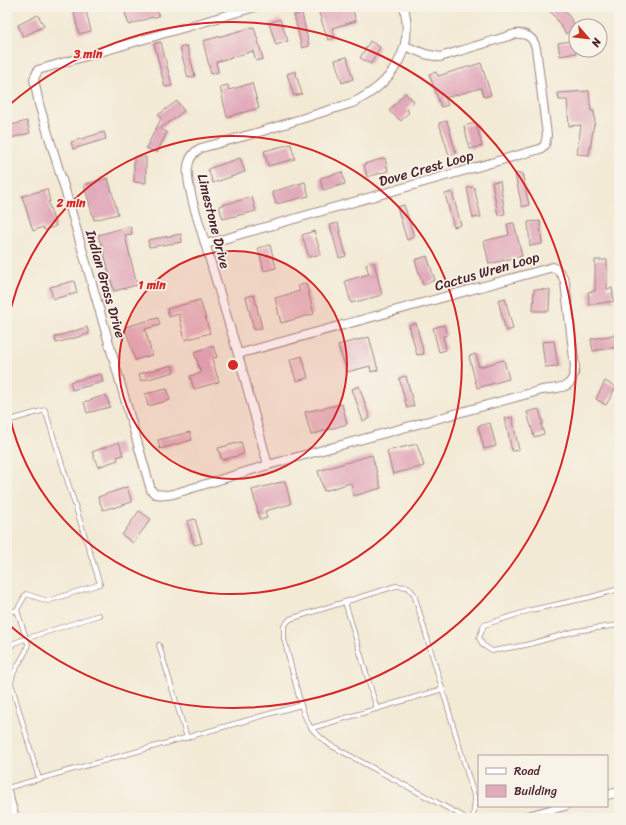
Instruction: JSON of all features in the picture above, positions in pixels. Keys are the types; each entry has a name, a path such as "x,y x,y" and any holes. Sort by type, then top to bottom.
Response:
{"street":[{"name":"Indian Grass Drive","path":"256,7 38,70 34,79 39,104 151,490 155,494 173,494 268,465"},
{"name":"Limestone Drive","path":"268,465 238,354 193,203 189,182 189,164 194,152 201,148 311,116 364,98 383,83 398,64 405,46 408,27 404,7"},
{"name":"Dove Crest Loop","path":"206,244 540,149 545,146 547,135 536,48 532,37 520,33 515,34 440,57 425,54 405,46"},
{"name":"Cactus Wren Loop","path":"238,354 550,267 558,270 563,276 575,367 573,380 568,385 542,390 268,465"},
{"path":"7,790 15,818"},
{"path":"608,795 619,792"},
{"path":"520,818 561,807"}],"lane":[{"path":"7,421 45,410 100,584 48,600 26,594 17,610 7,613"},
{"path":"466,818 330,745 316,734 306,719 301,705 284,639 284,626 290,619 396,586 408,587 414,594 475,798 473,818"},
{"path":"619,589 591,597 531,610 484,625 479,638 483,645 492,651 526,645 576,631 619,625"},
{"path":"345,602 378,709"},
{"path":"17,610 25,639 28,644 26,651 13,674 11,684 39,779"},
{"path":"7,651 14,643 100,615"},
{"path":"160,645 187,738"},
{"path":"7,669 13,674"},
{"path":"312,728 443,689"},
{"path":"7,790 39,779 301,705"}],"building":[{"path":"85,7 91,31 79,34 73,9"},
{"path":"123,7 156,7 159,16 129,25"},
{"path":"317,7 352,7 356,21 332,28 335,38 328,40"},
{"path":"544,7 563,7 570,18 568,18 568,33 566,34 553,14"},
{"path":"302,13 309,46 302,48 294,15"},
{"path":"38,15 44,26 23,37 18,25"},
{"path":"280,19 288,41 276,45 269,23"},
{"path":"254,27 263,59 256,61 253,51 216,62 218,72 211,74 203,41"},
{"path":"370,41 380,47 371,64 360,58"},
{"path":"568,41 568,54 560,56 558,43"},
{"path":"161,42 172,86 165,87 154,44"},
{"path":"187,46 195,76 188,78 180,48"},
{"path":"347,57 353,79 342,83 335,60"},
{"path":"481,63 491,95 484,97 481,88 445,98 448,105 441,107 429,74 436,72 438,76"},
{"path":"295,71 302,94 294,96 287,74"},
{"path":"252,83 259,108 227,117 220,87 228,85 229,90"},
{"path":"589,91 591,111 594,111 595,124 589,155 577,154 581,125 569,126 567,100 559,100 558,93"},
{"path":"405,93 414,101 407,110 409,112 401,121 389,111"},
{"path":"177,101 184,111 160,129 167,132 157,153 146,148 161,119 158,115"},
{"path":"27,121 30,133 7,139 7,126"},
{"path":"447,121 456,153 449,155 439,123"},
{"path":"476,123 482,146 470,149 464,126"},
{"path":"104,132 106,139 73,149 71,142"},
{"path":"291,144 295,159 268,166 264,151"},
{"path":"134,157 146,157 146,183 134,182"},
{"path":"240,158 245,172 213,183 208,169"},
{"path":"385,158 388,171 367,177 364,164"},
{"path":"342,172 345,184 323,190 320,178"},
{"path":"522,173 529,205 522,207 515,174"},
{"path":"108,178 118,214 94,220 84,185"},
{"path":"500,181 505,214 498,215 492,182"},
{"path":"305,182 309,196 276,204 272,192"},
{"path":"474,187 481,217 473,218 467,188"},
{"path":"47,189 50,202 48,202 56,226 44,230 43,227 33,231 22,196"},
{"path":"452,192 461,225 454,227 445,194"},
{"path":"252,197 256,211 223,219 219,206"},
{"path":"404,205 414,237 407,240 397,207"},
{"path":"540,221 542,244 530,246 528,222"},
{"path":"338,223 346,256 339,258 330,225"},
{"path":"514,223 522,256 489,264 484,241 509,235 507,224"},
{"path":"130,226 132,234 125,235 137,285 114,291 98,235"},
{"path":"314,231 321,254 309,257 302,235"},
{"path":"181,234 182,242 149,247 148,240"},
{"path":"270,245 276,268 264,271 258,248"},
{"path":"427,256 435,280 423,285 415,260"},
{"path":"595,260 607,260 607,289 612,288 614,301 589,305 588,292 595,291"},
{"path":"374,262 382,295 351,303 345,281 369,274 366,264"},
{"path":"74,281 77,293 53,299 50,287"},
{"path":"306,283 314,314 281,323 275,298 300,291 298,286"},
{"path":"534,289 550,290 549,311 533,311"},
{"path":"254,295 262,328 254,330 246,297"},
{"path":"505,298 513,329 506,331 498,300"},
{"path":"200,300 210,333 185,340 179,314 169,317 167,309"},
{"path":"158,318 160,325 145,329 152,355 135,360 125,327"},
{"path":"416,323 424,354 417,355 409,325"},
{"path":"444,325 447,335 443,336 446,350 439,352 433,328"},
{"path":"87,327 89,334 56,343 55,337"},
{"path":"614,335 617,347 593,351 591,339"},
{"path":"369,337 378,370 371,372 370,366 347,372 338,345"},
{"path":"554,341 558,366 545,367 542,342"},
{"path":"213,346 217,357 212,359 219,382 194,389 190,376 201,373 194,352"},
{"path":"476,354 479,367 504,360 509,379 477,388 469,356"},
{"path":"302,356 308,378 296,381 290,360"},
{"path":"172,365 174,372 141,381 139,374"},
{"path":"101,374 103,382 72,390 70,382"},
{"path":"406,376 414,406 407,408 399,378"},
{"path":"605,381 616,387 606,405 596,399"},
{"path":"359,386 370,418 363,421 352,389"},
{"path":"167,389 170,400 148,406 145,394"},
{"path":"106,395 110,407 87,413 84,402"},
{"path":"342,404 347,424 311,435 305,412"},
{"path":"539,409 544,434 534,437 527,412"},
{"path":"512,417 519,450 512,451 505,418"},
{"path":"490,423 496,446 484,449 478,426"},
{"path":"190,432 192,440 160,449 158,440"},
{"path":"119,442 123,455 117,457 118,460 98,467 92,452"},
{"path":"241,442 244,454 222,460 218,448"},
{"path":"417,444 424,466 393,474 387,451"},
{"path":"372,455 381,488 354,496 351,483 324,491 318,471"},
{"path":"285,481 291,504 265,511 267,518 260,520 252,490"},
{"path":"127,487 132,502 103,510 98,497"},
{"path":"139,511 151,519 133,543 122,535"},
{"path":"195,519 202,543 194,545 187,521"}]}
